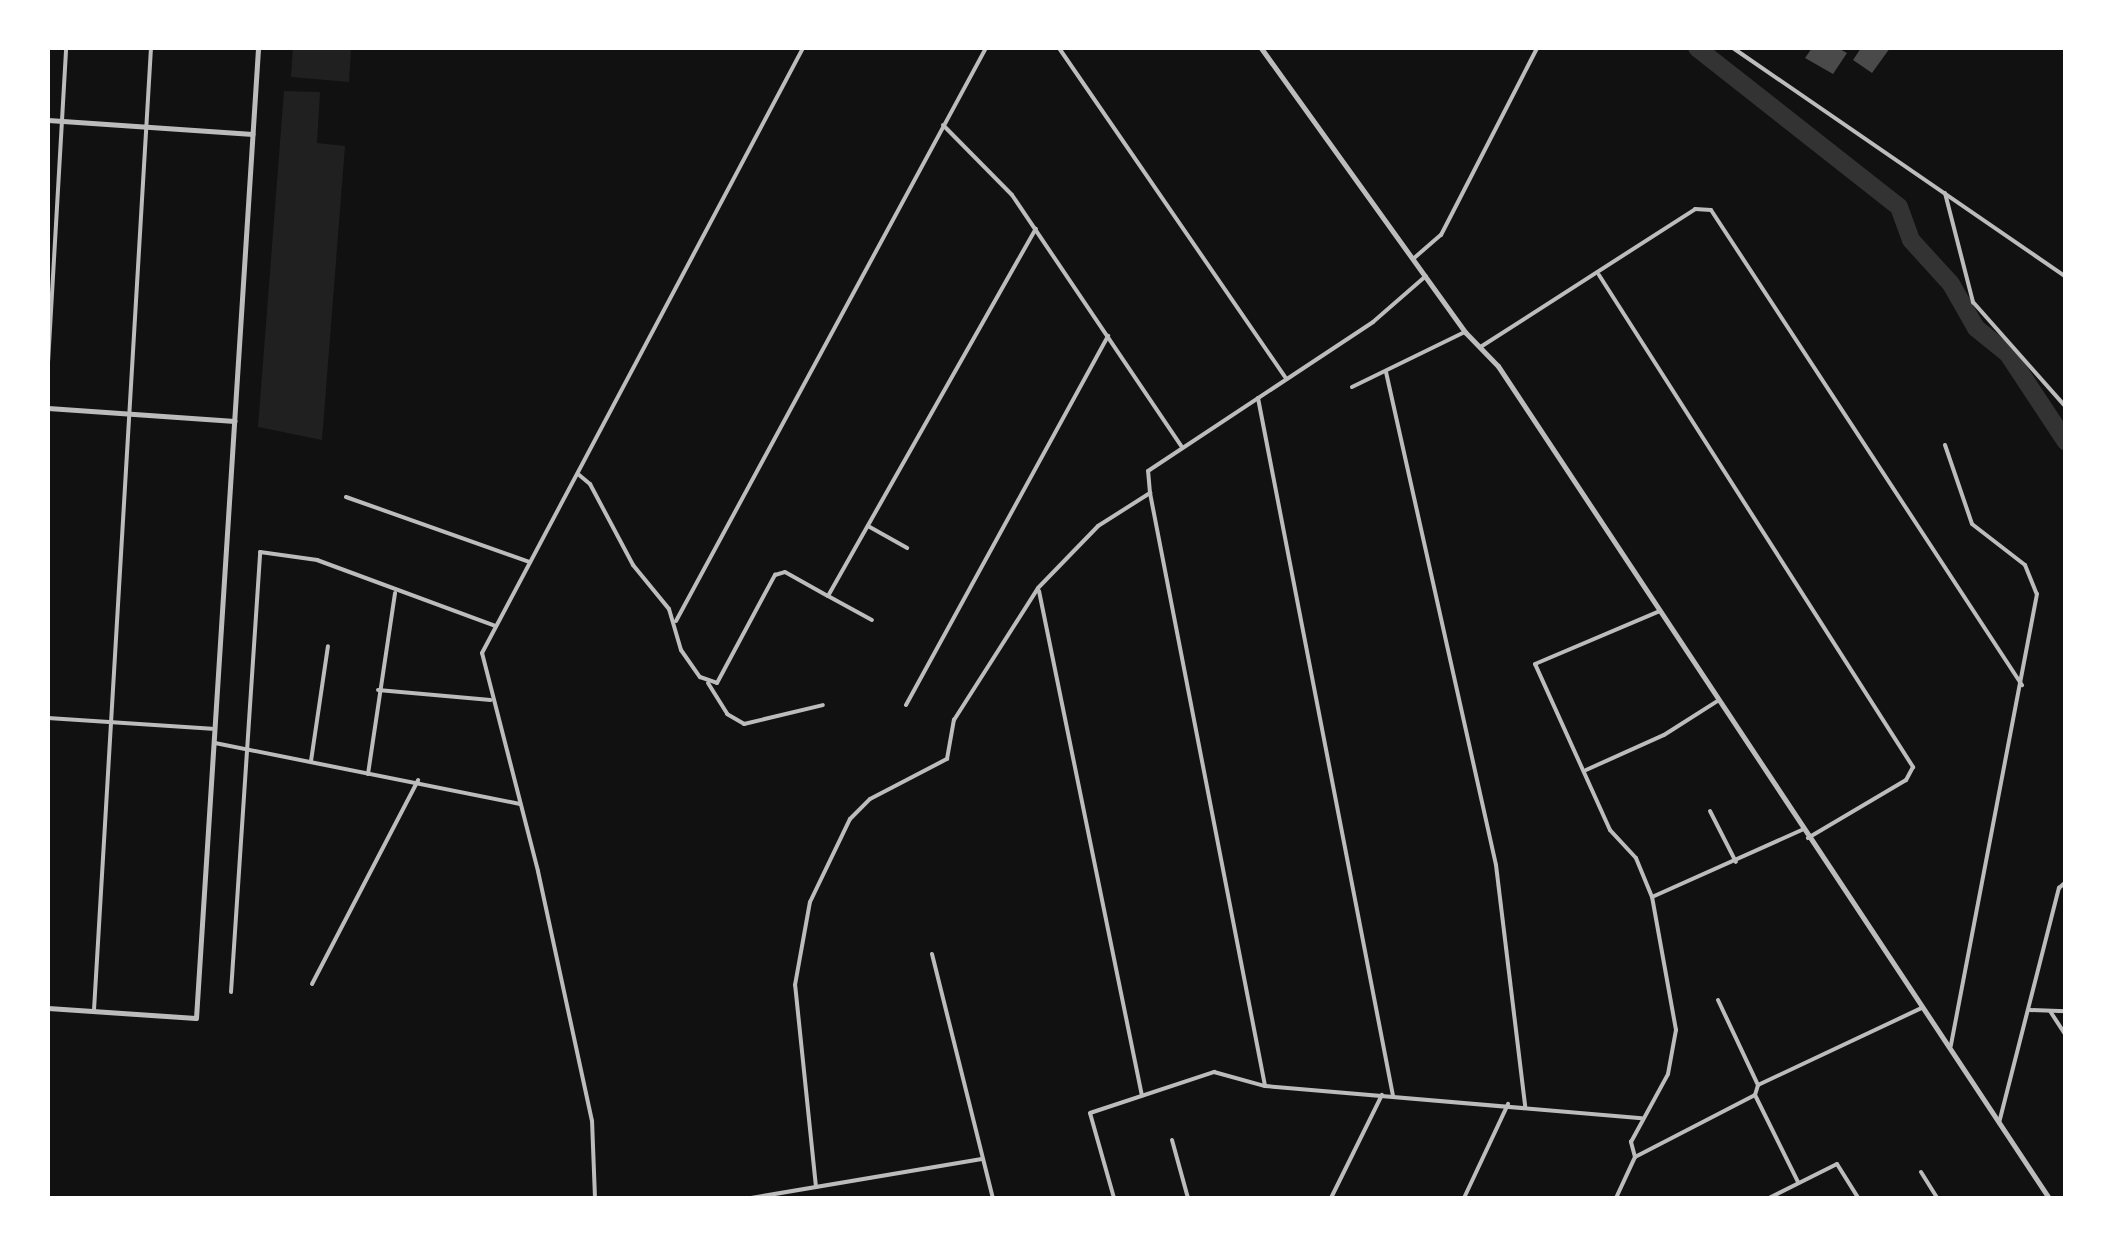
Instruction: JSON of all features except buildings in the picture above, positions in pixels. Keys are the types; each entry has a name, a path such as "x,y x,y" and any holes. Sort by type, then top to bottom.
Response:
{"street":[{"path":"48,363 66,48"},
{"path":"94,1010 134,414 151,48"},
{"path":"48,1008 196,1018 258,48"},
{"path":"595,1198 592,1122 520,804 481,660 495,626 803,48"},
{"path":"823,705 744,724 727,714 676,642 676,622 986,48"},
{"path":"1059,48 1284,377"},
{"path":"1261,48 1465,332 1482,346 2049,1198"},
{"path":"1414,259 1441,235 1537,48"},
{"path":"1733,48 2066,276"},
{"path":"48,120 253,134"},
{"path":"943,126 981,159 1036,229 1182,448"},
{"path":"1944,193 1974,302 2066,406"},
{"path":"1482,346 1695,210 1711,210 2022,685"},
{"path":"828,596 1036,229"},
{"path":"1599,274 1912,767 1906,780 1808,838"},
{"path":"1265,1086 1147,472 1284,377 1373,322 1426,276"},
{"path":"1352,388 1465,332"},
{"path":"906,705 1108,336"},
{"path":"1386,372 1496,865 1525,1106"},
{"path":"1258,397 1393,1096"},
{"path":"48,408 236,421"},
{"path":"1945,444 1972,524 2025,565 2034,580 2022,685 1950,1050"},
{"path":"578,474 676,622"},
{"path":"816,1187 795,984 810,902 859,807 947,759 954,720 1038,588 1098,526 1150,493"},
{"path":"346,497 530,562"},
{"path":"868,526 907,548"},
{"path":"231,992 260,552 318,560 395,593 495,626"},
{"path":"708,682 721,680 775,575 785,572 872,620"},
{"path":"1038,588 1142,1096"},
{"path":"368,774 395,593"},
{"path":"1635,1157 1631,1142 1668,1074 1676,1030 1652,896 1636,858 1610,830 1535,664 1660,610"},
{"path":"311,762 328,646"},
{"path":"378,690 491,700"},
{"path":"1586,770 1664,735 1719,700"},
{"path":"48,718 216,729"},
{"path":"214,744 418,780 520,804"},
{"path":"312,984 418,780"},
{"path":"1710,811 1736,862"},
{"path":"1652,896 1802,830"},
{"path":"1999,1123 2058,888 2066,882"},
{"path":"932,954 993,1198"},
{"path":"1718,1000 1758,1084"},
{"path":"1616,1198 1635,1157 1754,1094 1758,1084 1922,1008"},
{"path":"2028,1010 2066,1011"},
{"path":"2050,1011 2066,1036"},
{"path":"1114,1198 1090,1113 1214,1072 1265,1086 1642,1118"},
{"path":"1754,1094 1798,1182"},
{"path":"1331,1198 1382,1095"},
{"path":"1464,1198 1508,1104"},
{"path":"1172,1140 1188,1198"},
{"path":"752,1198 982,1158"},
{"path":"1770,1198 1837,1164 1858,1198"},
{"path":"1921,1172 1936,1198"}],"shaded area":[{"path":"293,48 351,48 349,82 291,77"},
{"path":"284,91 320,92 317,143 345,146 322,440 258,427"}],"waterway":[{"path":"1697,48 1899,207 1911,240 1951,284 1976,328 2008,354 2066,442"}]}
